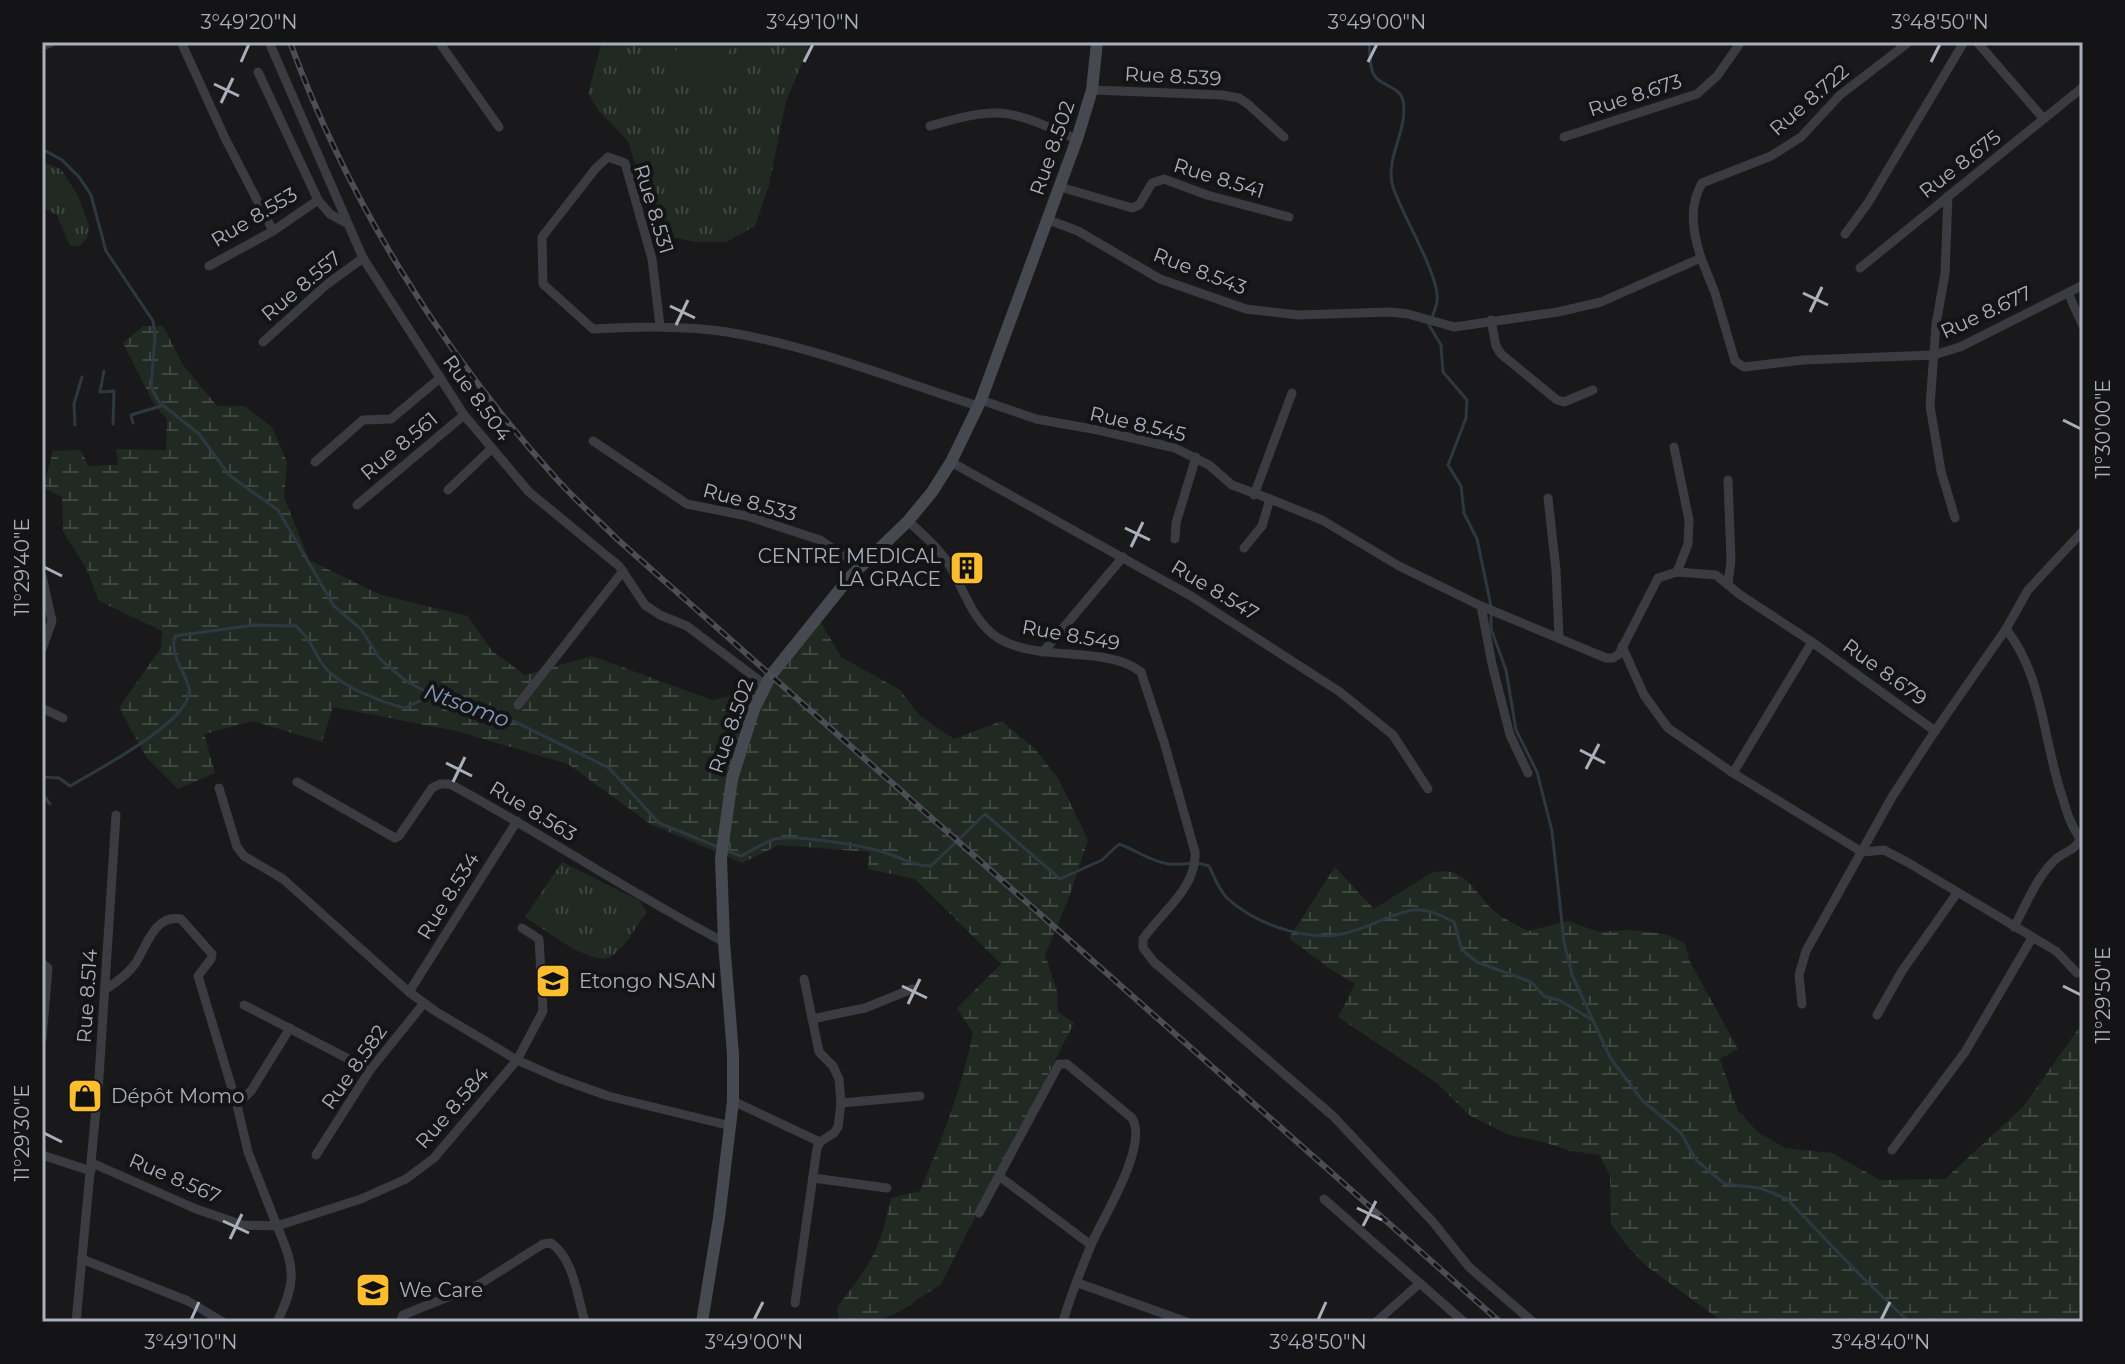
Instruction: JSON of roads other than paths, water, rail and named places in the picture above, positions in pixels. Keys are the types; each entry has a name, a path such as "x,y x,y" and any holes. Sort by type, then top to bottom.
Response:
{"main road":[{"name":"Rue 8.502","path":"702,1322 733,1101 721,858 732,779 754,709 765,685 817,616 860,567 908,521 951,462 980,403 1049,220 1092,90 1097,42"}],"street":[{"path":"42,46 52,42"},
{"name":"Rue 8.504","path":"269,42 363,258 464,415 529,492 623,571 645,605 687,626 765,685"},
{"path":"439,42 499,127"},
{"name":"Rue 8.673","path":"1564,137 1697,94 1717,76 1741,42"},
{"name":"Rue 8.722","path":"1701,258 1693,226 1693,208 1702,183 1771,156 1801,137 1840,95 1909,42"},
{"path":"1845,234 1868,203 1964,42"},
{"path":"1981,43 2043,118"},
{"path":"182,44 225,138 273,231"},
{"path":"258,72 318,200 330,214 348,224"},
{"name":"Rue 8.675","path":"1860,268 2083,87"},
{"name":"Rue 8.539","path":"1092,90 1239,98 1284,137"},
{"path":"930,126 966,117 1010,114 1077,139"},
{"name":"Rue 8.531","path":"660,326 652,259 625,163 608,157 542,237 543,284 593,329 660,326 728,332 810,352 980,403"},
{"name":"Rue 8.541","path":"1060,187 1132,208 1139,205 1148,186 1164,179 1207,195 1289,217"},
{"path":"1948,196 1945,274 1930,406 1941,471 1955,518"},
{"name":"Rue 8.553","path":"209,266 273,231 318,200"},
{"name":"Rue 8.543","path":"1049,220 1078,231 1160,279 1246,309 1285,314 1390,312 1454,327 1558,312 1601,302 1701,258"},
{"name":"Rue 8.557","path":"263,342 326,285 363,258"},
{"name":"Rue 8.677","path":"1701,258 1738,365 1744,367 1803,360 1934,355 1960,347 2083,285"},
{"path":"2068,293 2083,326"},
{"path":"1491,320 1496,346 1501,354 1557,400 1564,402 1593,390"},
{"path":"315,462 363,420 391,419 440,378"},
{"path":"1254,495 1292,393"},
{"name":"Rue 8.545","path":"980,403 1036,419 1175,448 1196,457 1232,485 1322,520 1399,566 1481,606 1606,658 1619,654 1622,646"},
{"name":"Rue 8.561","path":"357,505 464,415"},
{"name":"Rue 8.533","path":"593,441 687,504 747,516 820,540 860,567"},
{"path":"1674,447 1689,520 1688,544 1677,572"},
{"path":"448,490 491,449"},
{"path":"1175,539 1176,523 1196,457"},
{"name":"Rue 8.547","path":"951,462 1214,610 1340,692 1393,735 1428,789"},
{"path":"1728,480 1731,561 1728,583"},
{"path":"1548,498 1559,637"},
{"path":"1244,548 1262,526 1270,499"},
{"name":"Rue 8.549","path":"908,521 934,545 982,623 997,637 1018,647 1043,652 1123,662 1141,672 1195,852 1193,874 1143,939 1143,948 1154,962 1333,1116 1433,1222 1469,1267 1533,1322"},
{"name":"Rue 8.679","path":"1733,773 1812,642 1935,731 2006,629 2028,590 2083,531"},
{"path":"1043,652 1123,557"},
{"path":"518,705 623,571"},
{"path":"1812,642 1739,594 1716,575 1677,572 1663,574 1655,581 1622,646 1644,695 1668,728 1733,773 1862,852 1884,850 2056,951 2077,973"},
{"path":"42,576 52,621 42,649"},
{"path":"1481,606 1510,735 1528,773"},
{"path":"2006,629 2020,648 2032,676 2059,790 2073,828 2080,838 2078,845 2056,858 2047,870 2014,927"},
{"path":"42,708 63,718"},
{"path":"1802,1004 1799,975 1806,951 1892,797 1935,731"},
{"name":"Rue 8.563","path":"297,782 395,838 432,788 450,784 667,912 724,942"},
{"path":"219,788 237,847 244,856 291,886 424,1003 517,1060 608,1096 731,1126"},
{"name":"Rue 8.514","path":"76,1322 92,1167 116,815"},
{"name":"Rue 8.534","path":"409,992 517,821"},
{"path":"1877,1015 1902,971 1957,893"},
{"path":"106,989 128,974 161,922 173,918 181,919 212,954 198,976 248,1152 291,1259 293,1277 289,1296 277,1322"},
{"name":"Rue 8.584","path":"277,1226 361,1199 406,1179 434,1158 517,1060 545,1006 539,939 522,928"},
{"path":"1892,1150 1965,1052 2032,938"},
{"path":"42,963 48,968 42,1039"},
{"path":"795,1303 820,1142 838,1127 841,1103 839,1079 833,1066 819,1052 804,979"},
{"path":"812,1019 865,1008 912,989"},
{"name":"Rue 8.582","path":"316,1155 370,1070 424,1003"},
{"path":"244,1005 370,1070"},
{"path":"237,1105 251,1091 290,1028"},
{"path":"979,1213 1059,1064 1067,1064 1132,1118 1137,1126 1136,1140 1123,1178 1091,1245 1063,1322"},
{"path":"841,1103 920,1096"},
{"path":"733,1101 820,1142"},
{"name":"Rue 8.567","path":"42,1155 92,1167 243,1225 277,1226"},
{"path":"999,1176 1091,1245"},
{"path":"813,1178 887,1188"},
{"path":"1324,1199 1464,1322"},
{"path":"400,1322 403,1315 478,1285 543,1244 551,1243 569,1265 585,1322"},
{"path":"82,1259 188,1301 223,1322"},
{"path":"1078,1283 1187,1322"},
{"path":"1376,1322 1420,1283"}],"waterway":[{"path":"1369,42 1373,73 1398,92 1403,101 1403,123 1391,176 1397,198 1437,291 1429,325 1441,345 1443,372 1467,400 1466,418 1448,465 1461,486 1464,513 1477,539 1491,606"},
{"name":"Ntsomo","path":"42,149 62,160 91,195 106,251 153,321 155,336 151,387 159,402 199,434 229,475 278,510 334,606 361,629 380,659 406,681 432,695 491,710 609,768 659,823 718,847"},
{"path":"104,371 100,392 114,391 113,424"},
{"path":"75,425 74,404 82,377"},
{"path":"133,423 131,415 161,406"},
{"path":"1491,614 1491,629 1506,670 1516,730 1537,772 1552,831 1564,942 1572,975 1611,1059 1642,1100 1681,1133 1696,1160 1725,1184 1760,1188 1787,1199 1909,1322"},
{"path":"42,777 59,778 70,786 141,744 176,715 186,701 189,689 174,650 175,636 254,625 296,626 328,670 358,691 404,708 431,696"},
{"path":"42,788 50,804"},
{"path":"725,850 741,856 775,839 799,838 865,848 931,866 985,814 1060,879 1102,860 1119,844 1162,863 1209,866 1222,891 1238,907 1264,922 1292,932 1336,935 1404,912 1418,910 1434,913 1454,922 1462,950 1477,962 1531,982 1545,997 1559,1000 1594,1021"}],"railway":[{"path":"290,42 339,158 401,270 473,377 561,483 617,539 1500,1322"}],"place":[{"name":"CENTRE MEDICAL LA GRACE","path":"967,568"},
{"name":"Etongo NSAN","path":"553,981"},
{"name":"Dépôt Momo","path":"85,1096"},
{"name":"We Care","path":"373,1290"}]}
